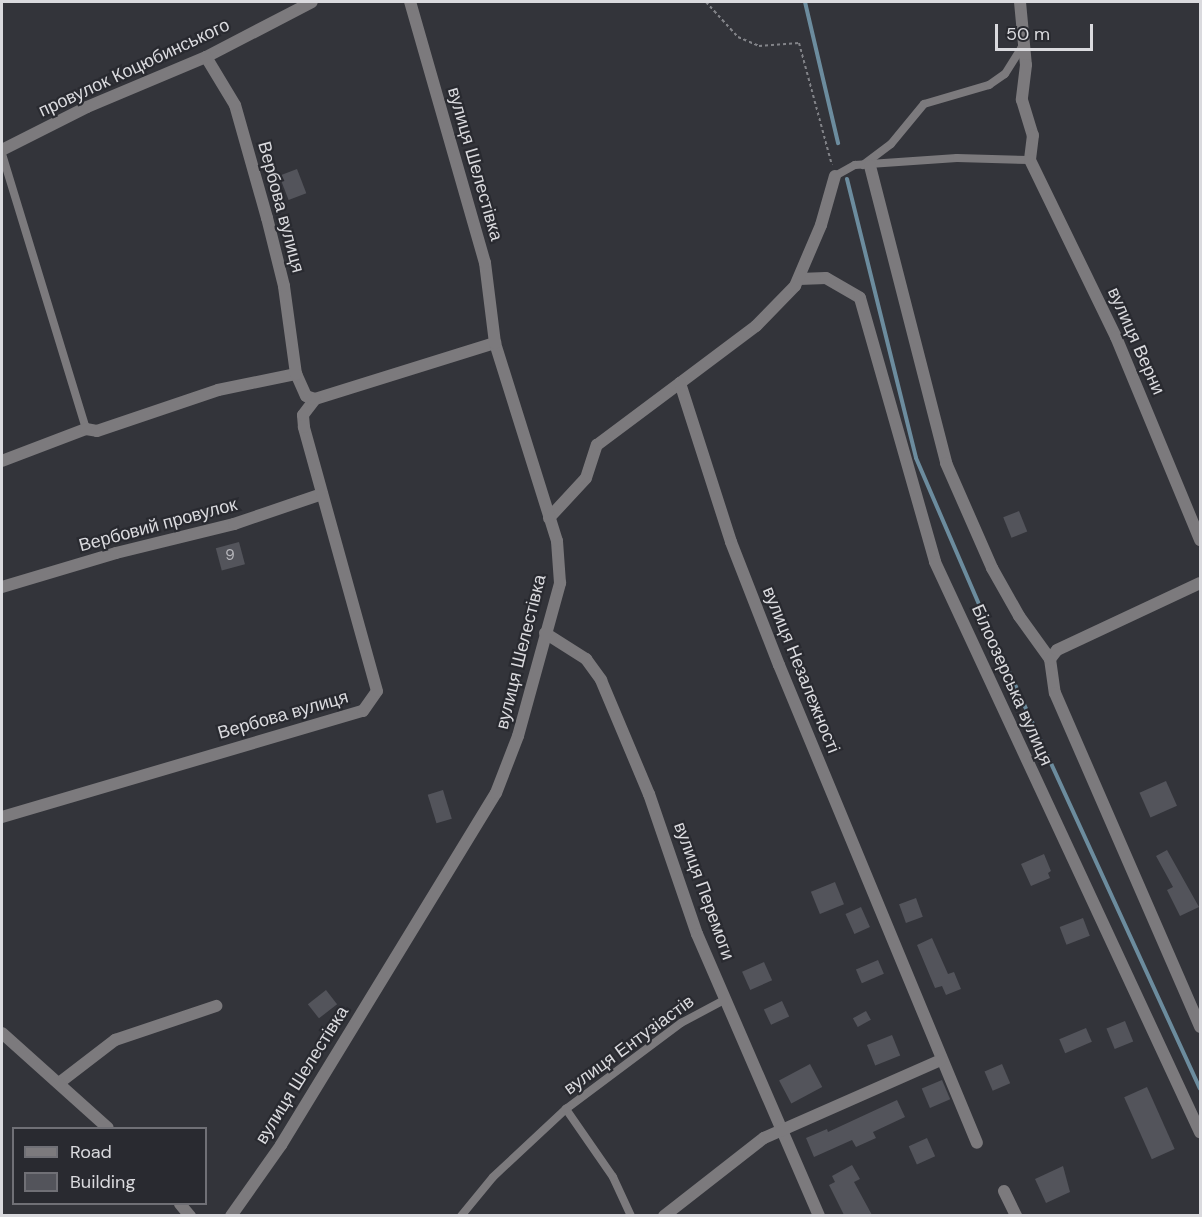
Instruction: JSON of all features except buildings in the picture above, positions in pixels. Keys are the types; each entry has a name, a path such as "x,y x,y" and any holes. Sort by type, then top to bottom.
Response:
{"street":[{"name":"провулок Коцюбинського","path":"2,152 87,107 206,57 312,2"},
{"name":"вулиця Шелестівка","path":"231,1215 293,1125 496,793 519,736 560,583 557,541 495,343 485,263 410,2"},
{"path":"1020,2 1025,40 1022,100 1032,135 1030,160"},
{"name":"Вербова вулиця","path":"2,817 363,711 372,703 377,691 322,494 303,415 315,399 306,396 296,374 284,286 267,218 235,105 206,57"},
{"name":"вулиця Верни","path":"1030,160 1116,337 1200,540"},
{"name":"Білоозерська вулиця","path":"863,165 946,463 992,568 1018,616 1050,659 1055,693 1200,1027"},
{"path":"549,518 586,478 597,445 756,326 799,279 821,225 835,176"},
{"name":"Білоозерська вулиця","path":"799,279 826,278 860,298 935,562 1200,1132"},
{"path":"315,399 495,343"},
{"path":"2,461 86,429 97,431 218,390 296,374"},
{"name":"вулиця Незалежності","path":"680,383 731,542 941,1060 977,1143"},
{"name":"Вербовий провулок","path":"2,587 116,553 234,525 322,494"},
{"path":"1050,659 1057,650 1200,583"},
{"name":"вулиця Перемоги","path":"545,633 586,659 601,680 661,826 697,934 819,1215"},
{"path":"59,1083 115,1040 216,1006"},
{"path":"2,1032 107,1127"},
{"path":"664,1215 750,1147 941,1060"},
{"path":"1004,1191 1016,1215"}],"lane":[{"path":"835,176 863,165 891,144 927,101 980,88 1005,74 1025,40"},
{"path":"2,152 86,429"},
{"path":"863,165 957,158 1030,160"},
{"name":"вулиця Ентузіастів","path":"631,1215 613,1178 566,1109 681,1023 726,999"},
{"path":"461,1215 494,1177 566,1109"}],"path":[{"path":"706,2 738,37 759,46 799,43 835,176"}],"waterway":[{"path":"805,2 838,143"},
{"path":"847,179 916,458 995,641 1200,1088"}]}
